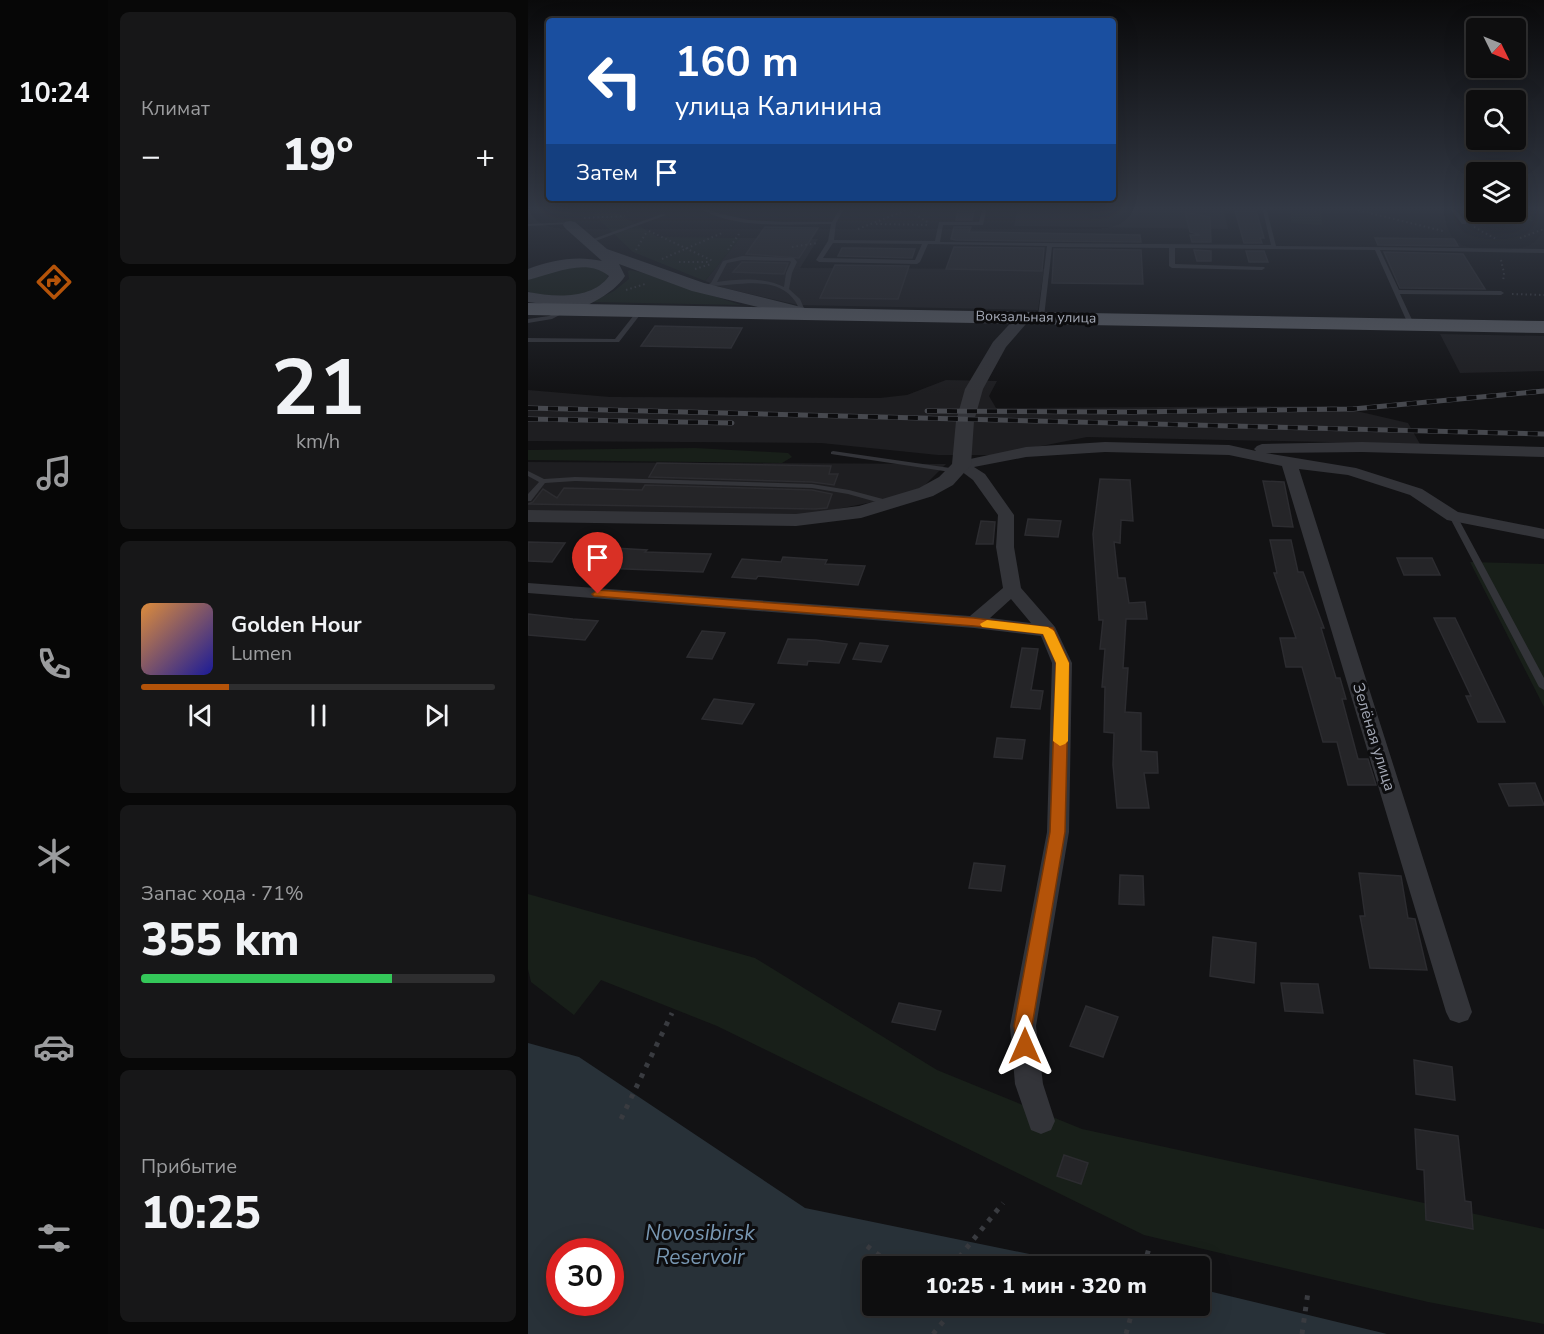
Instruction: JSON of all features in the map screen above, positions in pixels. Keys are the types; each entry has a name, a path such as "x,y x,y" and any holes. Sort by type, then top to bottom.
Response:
{"highway":[{"name":"Вокзальная улица","path":"528,309 565,307 640,311 1544,327"}],"main road":[{"path":"528,275 545,269"},
{"path":"565,307 614,282 617,276 611,269"},
{"path":"655,269 803,313"},
{"path":"528,297 556,300 596,293"}],"street":[{"path":"959,468 965,421 974,389 999,345 1033,317"},
{"path":"528,516 796,520 861,512 892,504 946,482 959,468 1026,452 1105,447 1229,450 1362,447 1544,452"},
{"path":"1229,450 1289,463 1350,471 1416,492 1453,516 1544,534"},
{"name":"Зелёная улица","path":"1289,463 1459,1012"},
{"path":"959,468 979,477 1006,515 1005,547 1012,589 1048,631 1062,663 1058,832 1023,1026 1029,1084 1041,1121"},
{"path":"528,588 974,622 1048,631"},
{"path":"974,622 1012,589"}],"lane":[{"path":"706,285 719,269"},
{"path":"786,290 791,269"},
{"path":"1033,317 1044,269"},
{"path":"1386,269 1411,324"},
{"path":"706,285 759,281 786,290 800,301 803,313"},
{"path":"1396,292 1501,293"},
{"path":"528,321 550,318 565,307"},
{"path":"528,340 617,341 640,311"},
{"path":"833,453 959,468"},
{"path":"528,473 543,481 575,479 812,486 849,492 892,504"},
{"path":"528,499 543,481"},
{"path":"1453,516 1544,687"}],"path":[{"path":"1501,293 1544,295"},
{"path":"621,1119 672,1013"},
{"path":"960,1256 1004,1203"},
{"path":"867,1246 880,1256"},
{"path":"1147,1256 1149,1248"},
{"path":"1302,1334 1308,1292"},
{"path":"933,1334 948,1316"},
{"path":"1126,1334 1131,1316"}],"shaded area":[{"path":"559,269 598,269 607,273 608,278 593,290 559,297 547,297 528,291 528,280"},
{"path":"676,269 715,269 705,281"},
{"path":"715,269 1044,269 1038,310 798,305 724,288 705,281"},
{"path":"628,271 741,305 592,302 614,291 629,279"},
{"path":"1440,334 1544,336 1544,371 1460,373"},
{"path":"946,380 997,381 989,396 996,408 1335,406 1408,423 1420,444 1087,437 995,455 938,455 821,443 528,441 528,390 610,397 880,398 907,395"},
{"path":"695,448 788,453 792,457 782,463 528,460 528,450"},
{"path":"528,462 946,464 924,486 899,497 796,517 528,514"},
{"path":"1470,562 1544,564 1544,707"},
{"path":"528,894 755,958 937,1070 1082,1129 1544,1229 1544,1324 1428,1302 1144,1235 717,1026 601,980 574,1015 531,982 528,969"}],"water":[{"name":"Novosibirsk Reservoir","path":"528,1043 579,1057 805,1208 1039,1256 862,1256 862,1316 1210,1316 1210,1291 1387,1334 528,1334"}],"building":[{"path":"735,269 786,269 784,274 733,272"},
{"path":"833,269 908,269 898,299 820,298"},
{"path":"958,269 1042,269 1042,271"},
{"path":"1053,269 1142,269 1143,284 1052,283"},
{"path":"1392,269 1473,269 1485,289 1400,288"},
{"path":"655,326 742,328 731,348 641,346"},
{"path":"657,463 831,466 829,474 838,474 834,485 812,482 649,477"},
{"path":"1100,479 1130,480 1133,521 1121,520 1120,543 1114,542 1118,578 1125,578 1129,603 1145,602 1147,619 1126,619 1123,668 1128,668 1125,712 1141,713 1141,751 1157,752 1158,773 1144,773 1149,808 1117,808 1113,765 1114,733 1104,732 1105,687 1102,687 1105,649 1100,649 1103,620 1099,620 1093,534"},
{"path":"1263,481 1284,482 1293,527 1273,526"},
{"path":"645,485 812,490 832,494 827,508 815,509 528,504 533,502 543,489 557,498 564,488 642,490"},
{"path":"1028,519 1061,521 1058,537 1025,535"},
{"path":"981,521 995,522 993,544 976,544"},
{"path":"1270,540 1291,540 1298,572 1303,572 1324,628 1321,628 1336,678 1340,678 1346,699 1342,699 1358,759 1368,759 1376,785 1348,785 1337,742 1323,742 1302,667 1286,667 1280,638 1296,638 1274,573 1277,573"},
{"path":"528,542 565,543 552,562 528,561"},
{"path":"614,548 647,550 645,552 711,554 703,572 601,568"},
{"path":"783,557 827,560 825,564 865,566 858,585 758,576 756,579 732,577 742,559 781,562"},
{"path":"1397,558 1432,558 1440,575 1404,575"},
{"path":"528,614 598,621 585,640 528,635"},
{"path":"1434,618 1455,618 1505,722 1478,722 1466,696 1471,696"},
{"path":"702,631 725,633 712,659 687,657"},
{"path":"788,639 847,644 839,663 808,661 807,665 778,663"},
{"path":"860,643 888,646 881,662 853,659"},
{"path":"1022,648 1038,649 1031,690 1043,691 1040,709 1011,707"},
{"path":"714,699 754,704 742,724 702,719"},
{"path":"997,738 1025,740 1022,759 994,757"},
{"path":"1535,783 1544,805 1509,806 1499,784"},
{"path":"974,863 1005,866 1001,891 969,888"},
{"path":"1359,873 1401,876 1408,918 1415,919 1427,970 1370,968 1360,916 1365,916"},
{"path":"1120,875 1143,876 1144,905 1119,904"},
{"path":"1213,937 1256,943 1254,983 1210,976"},
{"path":"1281,983 1318,984 1323,1013 1285,1011"},
{"path":"899,1003 941,1011 935,1030 892,1022"},
{"path":"1086,1006 1118,1017 1103,1057 1070,1046"},
{"path":"1414,1060 1452,1067 1455,1100 1416,1094"},
{"path":"1415,1129 1458,1136 1465,1201 1471,1202 1473,1229 1426,1220 1424,1170 1417,1169"},
{"path":"1064,1155 1088,1163 1081,1184 1057,1176"}],"railway":[{"path":"927,411 1131,412 1353,409 1544,391"},
{"path":"528,408 1544,434"},
{"path":"528,419 732,423"}],"slow traffic":[{"path":"987,624 1048,631 1062,663 1060,741"}],"route":[{"path":"598,594 974,622 1048,631 1062,663 1058,832 1023,1026 1025,1046"}]}
